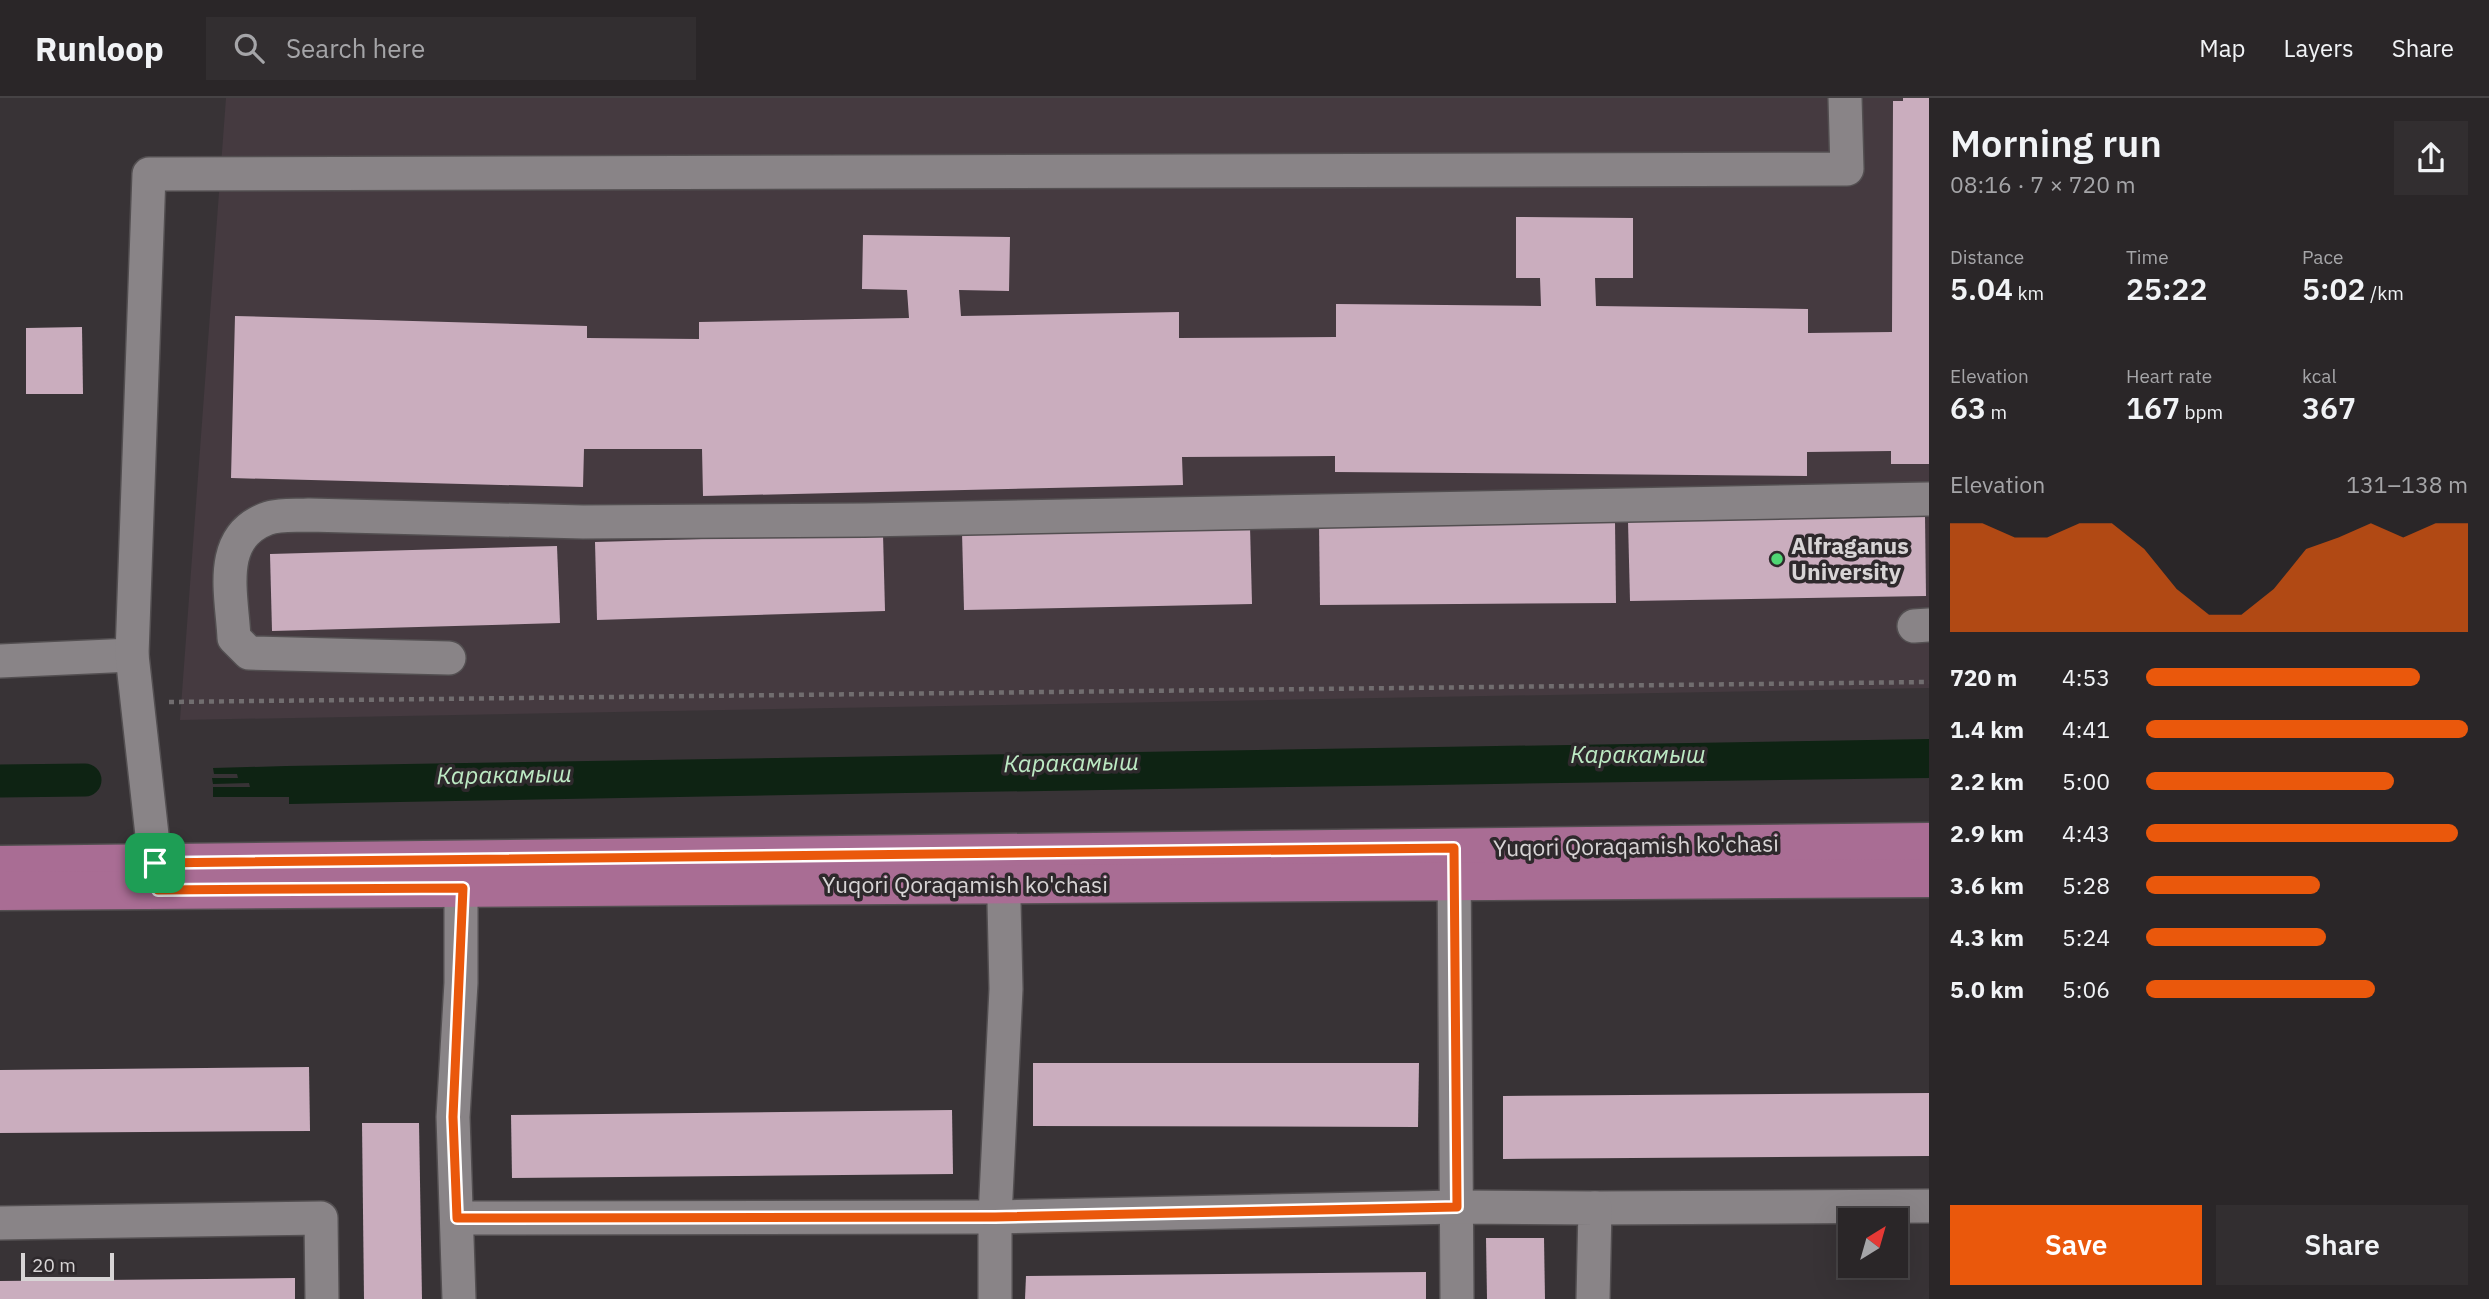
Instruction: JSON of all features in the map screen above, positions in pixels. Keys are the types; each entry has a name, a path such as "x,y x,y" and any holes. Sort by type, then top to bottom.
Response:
{"main road":[{"name":"Yuqori Qoraqamish ko'chasi","path":"1454,865 1929,842"},
{"name":"Yuqori Qoraqamish ko'chasi","path":"0,864 156,877"},
{"name":"Yuqori Qoraqamish ko'chasi","path":"0,891 156,877 1454,865 1929,878"}],"lane":[{"path":"156,877 132,655 149,174 1847,170 1845,98"},
{"path":"449,658 249,653 234,638 230,554 244,534 267,518 309,515 583,522 851,520 1929,499"},
{"path":"0,661 132,655"},
{"path":"1454,865 1457,1299"},
{"path":"995,1299 995,1217 1006,989 1003,869"},
{"path":"459,1299 453,1117 462,874"},
{"path":"457,1218 995,1217 1457,1207 1595,1209 1929,1206"},
{"path":"1593,1299 1595,1209"},
{"path":"0,1223 321,1218 322,1299"}],"path":[{"path":"136,699 181,703 1929,682"}],"shaded area":[{"path":"226,98 1929,98 1929,688 180,720"}],"water":[{"path":"1929,739 1929,778 289,804 289,797 213,797 213,787 250,787 249,783 213,784 212,778 238,778 237,774 214,774 213,768 286,766"}],"building":[{"path":"1903,98 1929,98 1929,464 1891,464 1891,451 1807,452 1807,476 1335,472 1335,456 1182,457 1183,485 703,496 702,449 584,449 583,487 231,478 235,316 587,326 587,338 699,339 699,322 909,318 907,290 862,289 863,235 1010,237 1009,291 959,290 961,316 1179,312 1179,338 1336,337 1336,304 1541,306 1540,278 1516,278 1516,217 1633,218 1633,278 1595,278 1596,306 1808,309 1808,333 1892,332 1893,101 1903,101"},
{"path":"82,327 83,394 26,394 26,328"},
{"name":"Alfraganus University","path":"1925,516 1926,596 1630,601 1628,521"},
{"path":"1615,522 1616,603 1320,605 1319,523"},
{"path":"1250,526 1252,604 964,610 962,532"},
{"path":"883,534 885,611 597,620 595,542"},
{"path":"557,546 560,623 272,631 270,554"},
{"path":"1033,1063 1419,1063 1418,1127 1033,1126"},
{"path":"309,1067 310,1131 0,1133 0,1070"},
{"path":"1929,1093 1929,1156 1503,1159 1503,1096"},
{"path":"952,1110 953,1174 512,1178 511,1115"},
{"path":"362,1123 419,1123 422,1299 364,1299"},
{"path":"1486,1238 1544,1238 1545,1299 1487,1299"},
{"path":"1426,1272 1426,1299 1025,1299 1026,1276"},
{"path":"295,1278 295,1299 0,1299 0,1281"}],"waterway":[{"name":"Каракамыш","path":"0,781 85,780"}],"place":[{"name":"Alfraganus University","path":"1777,559"}],"route":[{"path":"1454,848 1457,1207 995,1217 457,1218 453,1117 461,983 463,888 158,890 155,863 1454,848"}]}
